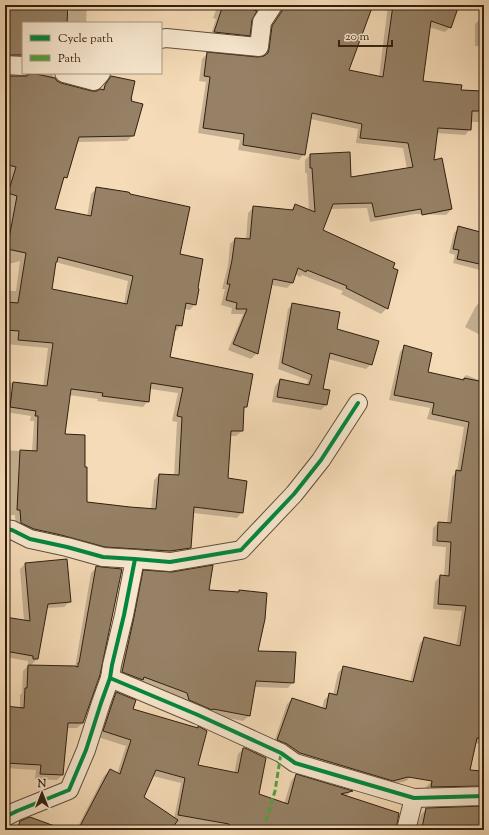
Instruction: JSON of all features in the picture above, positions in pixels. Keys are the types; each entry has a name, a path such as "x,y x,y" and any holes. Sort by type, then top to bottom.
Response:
{"street":[{"path":"162,39 259,47 262,22 273,5"},
{"path":"5,65 22,66"},
{"path":"68,74 94,80 100,74"},
{"path":"5,529 12,530 30,538 103,557 170,562 241,550 294,494 321,460 358,403"},
{"path":"5,817 69,790 86,750 110,678 135,559"},
{"path":"110,678 198,715 281,754 295,763 414,798 484,796"},
{"path":"406,830 414,798"}],"building":[{"path":"5,5 68,5 67,22 22,22 22,55 5,55"},
{"path":"223,5 240,5 257,11 252,20 250,36 214,32"},
{"path":"283,5 373,5 349,70 383,77 393,5 459,5 451,28 431,21 423,81 462,85 461,90 482,91 481,111 472,111 471,130 438,128 434,160 442,158 452,209 422,215 421,209 375,217 372,203 333,204 323,230 395,263 393,268 398,270 388,309 346,288 347,286 307,270 306,272 298,268 293,283 273,279 258,354 233,344 247,309 236,309 237,303 226,300 230,284 227,284 235,238 250,239 253,206 293,210 295,204 315,212 312,168 310,168 310,154 350,152 351,177 413,167 408,143 360,138 362,124 312,113 305,155 243,145 244,134 203,128 210,77 204,76 207,52 258,57 264,56 268,53 272,26 282,11"},
{"path":"29,74 36,74 55,78 61,83 92,91 97,91 100,89 104,90 105,85 111,76 135,81 131,101 143,104 134,136 79,137 67,178 64,177 55,209 91,216 96,187 128,192 130,194 190,207 180,254 203,259 199,289 196,305 186,303 182,326 176,325 170,357 253,374 247,407 244,407 243,431 231,431 228,478 247,481 243,513 194,507 191,548 170,551 105,547 34,529 21,523 20,510 17,510 20,450 37,451 38,416 35,416 36,411 10,407 13,382 47,386 53,343 18,340 19,331 5,330 7,302 18,303 26,253 7,249 17,196 8,193 16,167 5,164 5,76 27,76","holes":["58,257 133,276 127,304 52,289","151,383 183,388 177,416 182,417 179,475 159,474 156,509 87,502 85,435 65,434 71,389 103,393 102,396 149,402"]},
{"path":"458,226 484,233 484,265 457,259 459,250 453,249"},
{"path":"292,303 340,312 337,329 379,341 372,365 330,353 323,389 330,390 327,405 277,397 280,379 309,385 312,375 282,363"},
{"path":"404,345 432,353 428,372 464,380 464,378 484,382 484,739 477,738 470,770 482,771 481,786 431,787 432,781 408,777 393,781 300,753 287,744 277,740 292,698 326,709 329,693 337,695 343,666 413,682 424,637 460,646 466,606 438,604 440,575 449,576 451,542 437,541 438,522 451,523 456,470 461,471 469,422 432,414 434,403 394,395"},
{"path":"67,559 71,602 48,604 38,659 33,659 33,656 5,651 5,617 30,621 25,563"},
{"path":"213,565 209,590 239,592 239,590 267,593 265,619 258,651 296,652 294,683 256,681 250,716 212,710 189,700 187,693 144,677 143,680 122,672 143,570 172,572"},
{"path":"96,566 122,569 100,675 83,723 68,723 63,775 40,774 41,765 5,763 5,706 24,708 28,665 78,667"},
{"path":"116,692 136,700 133,709 198,728 198,726 207,731 198,765 238,773 243,748 245,748 266,758 259,794 288,804 296,774 353,791 341,794 399,813 396,830 230,830 231,827 229,824 178,815 185,778 156,770 144,797 178,820 171,830 78,830 110,769 120,774 131,740 103,731"},
{"path":"484,806 484,830 430,830 422,828 426,808"},
{"path":"30,817 60,828 59,830 17,830 20,821"}],"marked path":[{"path":"263,830 275,791 281,753"}],"cycle path":[{"path":"5,529 12,530 30,539 103,557 170,562 241,550 294,494 321,460 358,403"},
{"path":"135,559 110,678 198,715 281,753 295,763 414,798 484,796"},
{"path":"5,817 69,790 86,750 110,678"}]}
